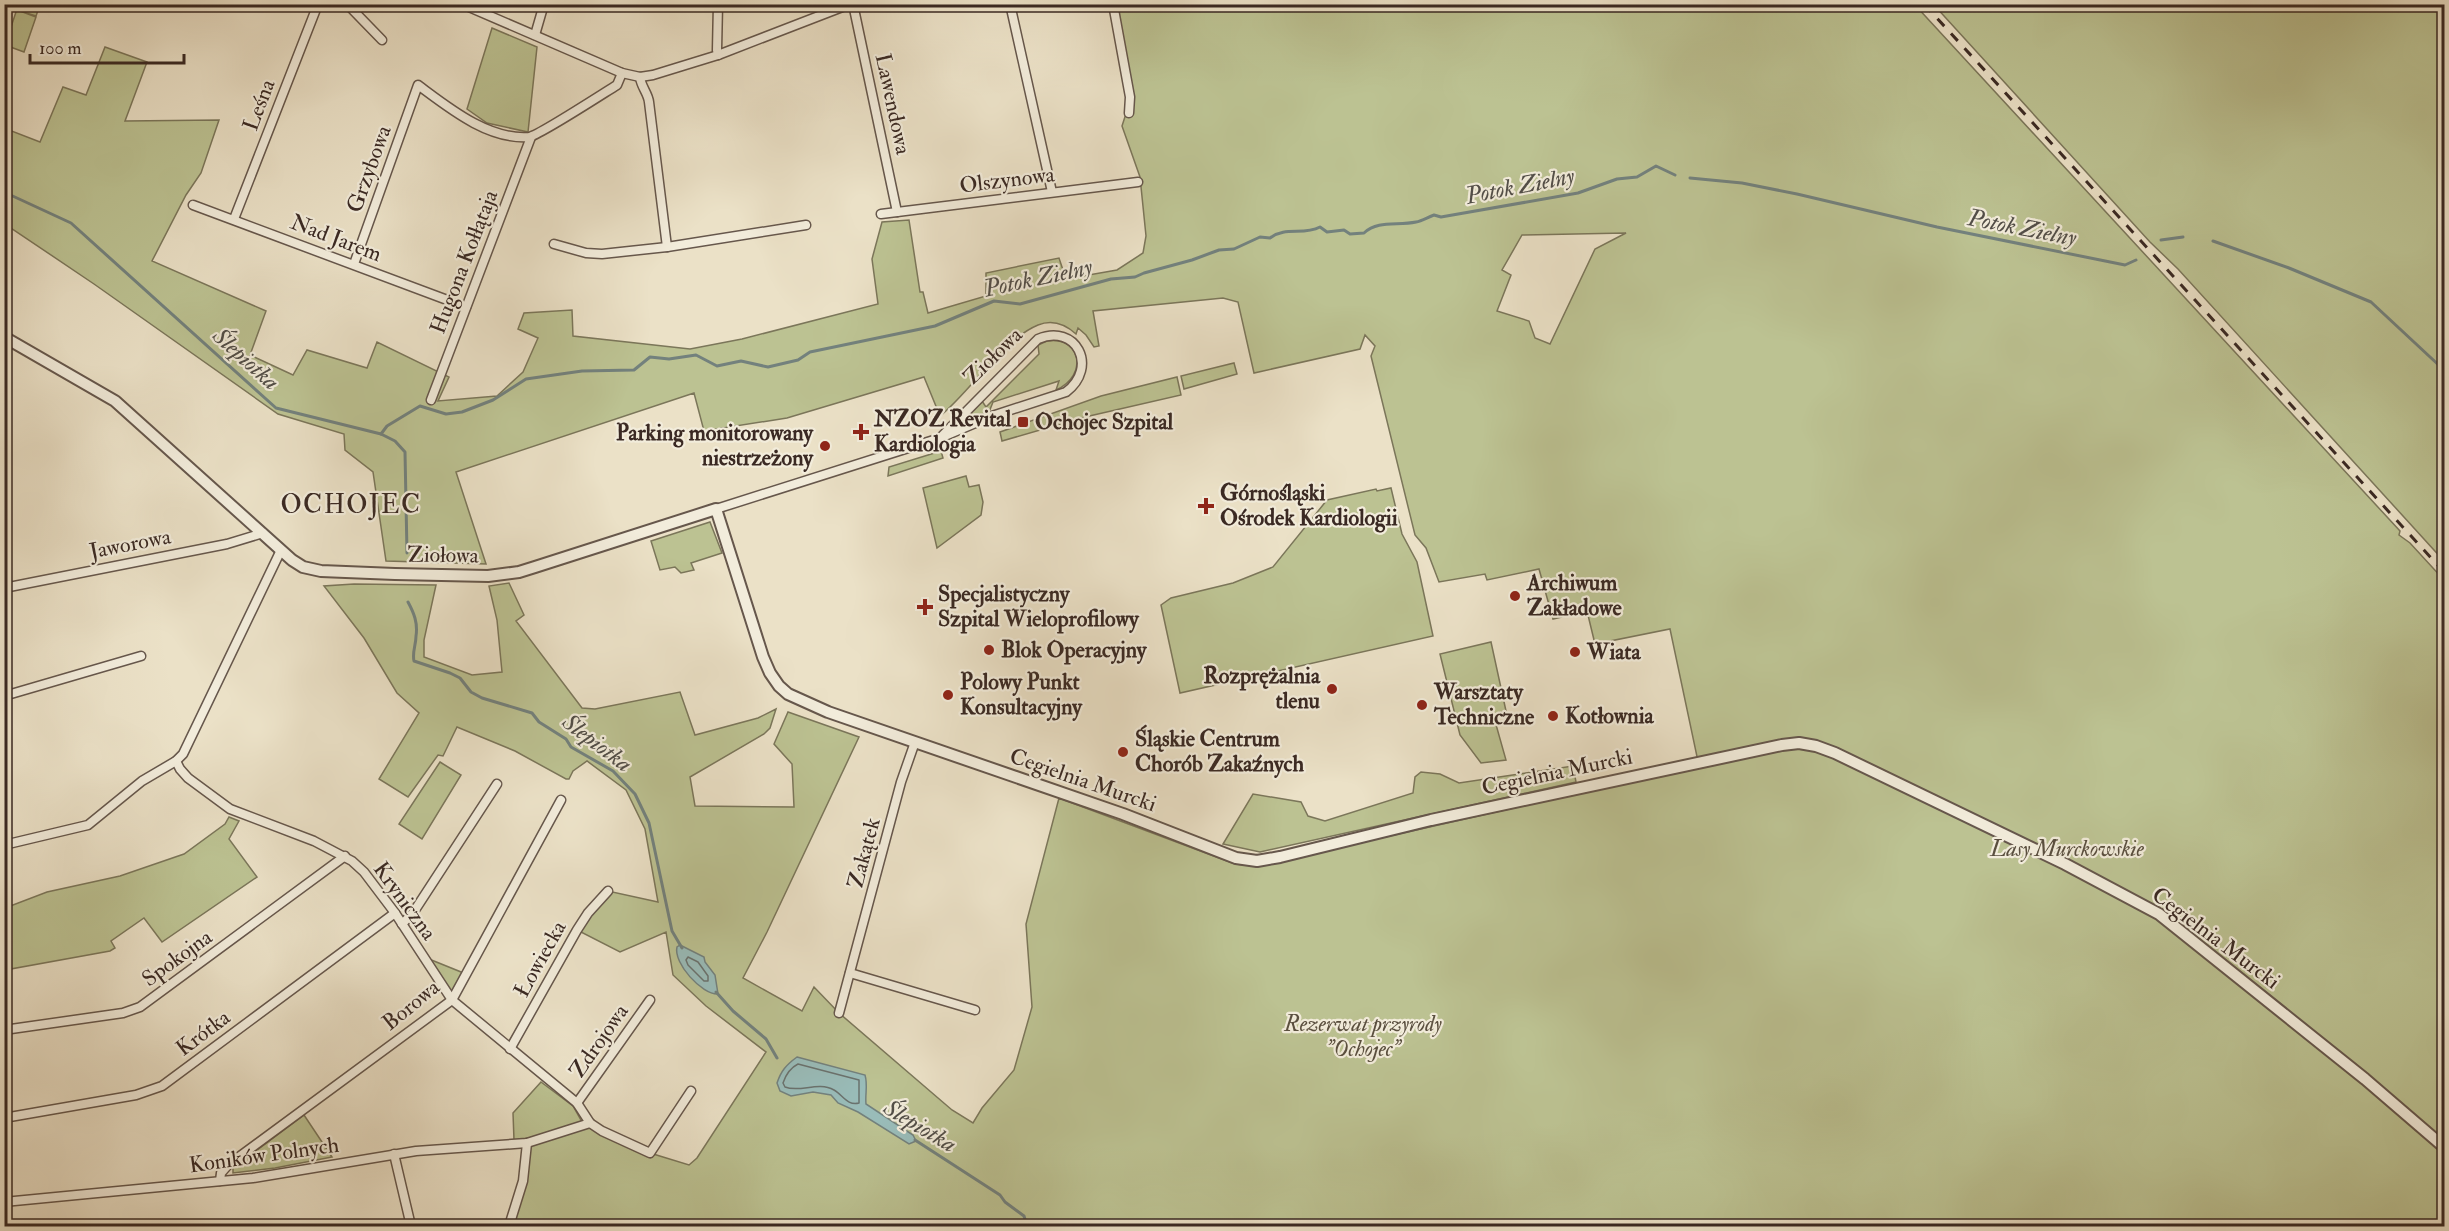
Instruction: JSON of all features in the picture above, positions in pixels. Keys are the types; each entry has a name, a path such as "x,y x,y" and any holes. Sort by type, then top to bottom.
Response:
{"street":[{"name":"Leśna","path":"234,219 318,4"},
{"path":"347,4 382,40"},
{"path":"462,4 622,73 640,77 718,55 852,4"},
{"path":"535,35 544,4"},
{"path":"718,4 718,55"},
{"name":"Lawendowa","path":"852,4 897,212"},
{"path":"1010,4 1052,192"},
{"path":"1113,4 1130,97 1129,113"},
{"path":"531,137 617,85 622,73"},
{"path":"640,77 641,87 649,102 667,247"},
{"name":"Grzybowa","path":"354,264 418,85 476,125 512,135 531,137"},
{"name":"Hugona Kołłątaja","path":"431,400 531,137"},
{"name":"Olszynowa","path":"881,214 1138,182"},
{"name":"Nad Jarem","path":"193,205 466,307"},
{"path":"554,244 586,253 602,254 667,247 806,225"},
{"name":"Ziołowa","path":"4,337 115,401 281,550 303,567 321,571 506,574 535,567 940,438 992,416 1066,392 1075,386 1082,371 1082,360 1078,348 1072,342 1056,335 1038,339 940,438"},
{"name":"Cegielnia Murcki","path":"716,509 763,657 779,686 792,697 823,710 1123,814 1236,858 1257,861 1698,761 1782,745 1799,743 1816,746 1844,757 2064,864 2159,914 2445,1147"},
{"name":"Jaworowa","path":"4,588 227,544 263,533"},
{"path":"4,845 88,825 142,782 176,761 189,744 281,550"},
{"path":"4,696 141,656"},
{"name":"Zakątek","path":"839,1013 915,742"},
{"name":"Kryniczna","path":"176,761 188,778 230,809 345,856 364,872 402,924 452,1000 577,1103 590,1123 602,1131 650,1153 691,1091"},
{"path":"402,924 413,913 497,784"},
{"name":"Borowa","path":"220,1181 221,1173 228,1165 452,1000 561,800"},
{"name":"Spokojna","path":"4,1030 132,1010 184,975 345,856"},
{"name":"Łowiecka","path":"510,1049 582,922 608,891"},
{"name":"Krótka","path":"4,1118 136,1095 162,1086 394,913"},
{"path":"850,973 975,1010"},
{"name":"Zdrojowa","path":"577,1103 650,1000"},
{"name":"Koników Polnych","path":"4,1202 296,1172 394,1154 527,1143 590,1123"},
{"path":"508,1227 523,1181 527,1143"},
{"path":"394,1154 411,1227"}],"green space":[{"path":"12,5 40,5 36,16 20,11 36,17 24,52 5,45 17,9"},
{"name":"Lasy Murckowskie","path":"1115,5 1915,5 2400,531 2399,535 2410,543 2444,580 2444,1226 509,1226 518,1200 527,1143 590,1123 650,1153 689,1165 697,1158 766,1052 706,1006 673,975 666,932 620,952 577,930 608,891 658,902 645,829 626,790 587,761 573,771 569,779 566,779 515,751 457,727 443,756 438,755 408,797 379,779 419,713 397,693 364,638 324,586 436,585 424,640 424,657 472,675 502,672 497,620 489,586 509,583 524,615 516,621 582,708 595,709 680,692 695,735 758,718 776,709 770,728 764,734 690,777 695,806 794,807 792,764 774,744 788,712 859,737 743,978 802,1011 814,987 839,1013 952,1110 973,1123 982,1108 1014,1070 1032,1007 1026,924 1059,798 1235,864 1257,866 1699,766 1670,629 1595,644 1587,611 1553,619 1539,569 1487,580 1485,574 1439,582 1426,548 1415,535 1371,356 1375,346 1365,335 1360,349 1254,373 1238,302 1223,298 1093,311 1099,346 1094,347 1078,328 1076,334 1059,324 1038,325 1025,332 999,354 940,416 924,377 787,418 704,431 694,393 456,472 486,564 386,561 373,472 345,450 344,434 278,414 5,224 4,128 40,142 63,87 86,95 105,47 147,62 125,121 219,120 201,173 186,195 152,261 266,311 250,355 293,375 307,350 367,368 377,342 449,377 438,401 497,396 523,372 538,338 518,329 524,313 572,310 573,336 690,349 742,339 878,304 872,259 882,222 909,220 920,292 923,292 928,313 986,296 986,273 1059,258 1066,279 1117,270 1143,253 1146,236 1140,177 1122,126 1132,95","holes":["1626,233 1595,249 1550,344 1535,338 1529,321 1497,311 1511,275 1502,270 1522,235"]},
{"path":"1934,5 2444,5 2444,561 2178,269 2150,242"},
{"path":"492,28 537,47 528,132 487,123 467,109"},
{"path":"1047,341 1067,344 1077,358 1077,367 1066,383 1056,390 1059,381 993,402 989,412 970,417 982,401 986,407 1039,354 1038,345"},
{"path":"1234,363 1237,374 1184,389 1181,376"},
{"path":"1177,377 1181,395 1085,417 1002,441 1000,432 1101,396"},
{"path":"941,451 943,458 888,476 889,467"},
{"path":"966,476 969,487 979,485 983,502 981,515 937,548 923,488"},
{"path":"1391,488 1402,534 1417,562 1433,636 1180,693 1161,605 1171,598 1233,583 1273,567 1327,500"},
{"path":"710,522 722,553 691,563 694,570 681,573 675,567 660,570 651,541"},
{"path":"1491,642 1506,711 1493,714 1506,760 1481,763 1460,735 1440,654"},
{"path":"440,762 461,775 422,839 399,824"},
{"path":"1573,766 1576,782 1260,852 1223,844 1253,794 1301,802 1308,816 1325,821 1413,793 1415,777 1421,772 1440,774 1459,783"},
{"path":"229,817 239,821 229,839 257,877 162,942 144,918 111,941 115,948 110,951 5,970 5,908 47,892 120,876 184,854 225,824"},
{"path":"424,957 466,974 452,1000"},
{"path":"541,1082 573,1106 582,1122 526,1139 514,1140 513,1113"},
{"path":"304,1115 332,1157 233,1173 233,1168"}],"water":[{"path":"680,945 704,957 715,975 718,994 704,989 690,977 679,961 677,947"},
{"path":"797,1057 865,1075 866,1104 913,1135 916,1141 909,1144 858,1112 838,1103 831,1095 813,1092 791,1096 780,1091 777,1083 780,1075"}],"waterway":[{"name":"Potok Zielny","path":"381,434 387,426 420,406 446,414 462,412 493,400 526,379 582,371 634,370 650,357 669,359 696,355 717,366 741,361 768,367 798,360 810,352 935,326 994,301 1020,304 1111,279 1135,277 1219,250 1234,249 1260,237 1270,238 1282,232 1307,231 1320,227 1327,232 1344,230 1350,234 1364,233 1375,226 1416,222 1434,215 1441,217 1578,193 1617,179 1637,177 1656,166 1675,175"},
{"name":"Potok Zielny","path":"1690,178 1742,183 1937,227 2125,265 2136,260"},
{"name":"Ślepiotka","path":"4,192 71,223 276,408 381,434 395,441 405,452 407,553"},
{"name":"Potok Zielny","path":"2161,240 2183,237"},
{"name":"Potok Zielny","path":"2213,241 2289,268 2371,302 2444,370"},
{"name":"Ślepiotka","path":"408,602 414,614 416,627 414,661 460,678 471,692 482,698 532,713 539,722 566,739 571,747 613,771 635,794 649,823 672,931 682,948"},
{"name":"Ślepiotka","path":"716,992 733,1011 766,1039 777,1058"},
{"name":"Ślepiotka","path":"915,1140 1000,1195 1005,1202 1024,1216 1027,1226"}],"railway":[{"path":"1924,4 2444,572"}],"place":[{"name":"Ochojec Szpital","path":"1023,422"},
{"name":"NZOZ Revital Kardiologia","path":"861,432"},
{"name":"Parking monitorowany niestrzeżony","path":"825,446"},
{"name":"Górnośląski Ośrodek Kardiologii","path":"1206,506"},
{"name":"Archiwum Zakładowe","path":"1515,596"},
{"name":"Specjalistyczny Szpital Wieloprofilowy","path":"925,607"},
{"name":"Blok Operacyjny","path":"989,650"},
{"name":"Wiata","path":"1575,652"},
{"name":"Rozprężalnia tlenu","path":"1332,689"},
{"name":"Polowy Punkt Konsultacyjny","path":"948,695"},
{"name":"Warsztaty Techniczne","path":"1422,705"},
{"name":"Kotłownia","path":"1553,716"},
{"name":"Śląskie Centrum Chorób Zakaźnych","path":"1123,752"}],"district":[{"name":"OCHOJEC","path":"351,505"}],"park label":[{"name":"Rezerwat przyrody \"Ochojec\"","path":"1363,1036"}]}
